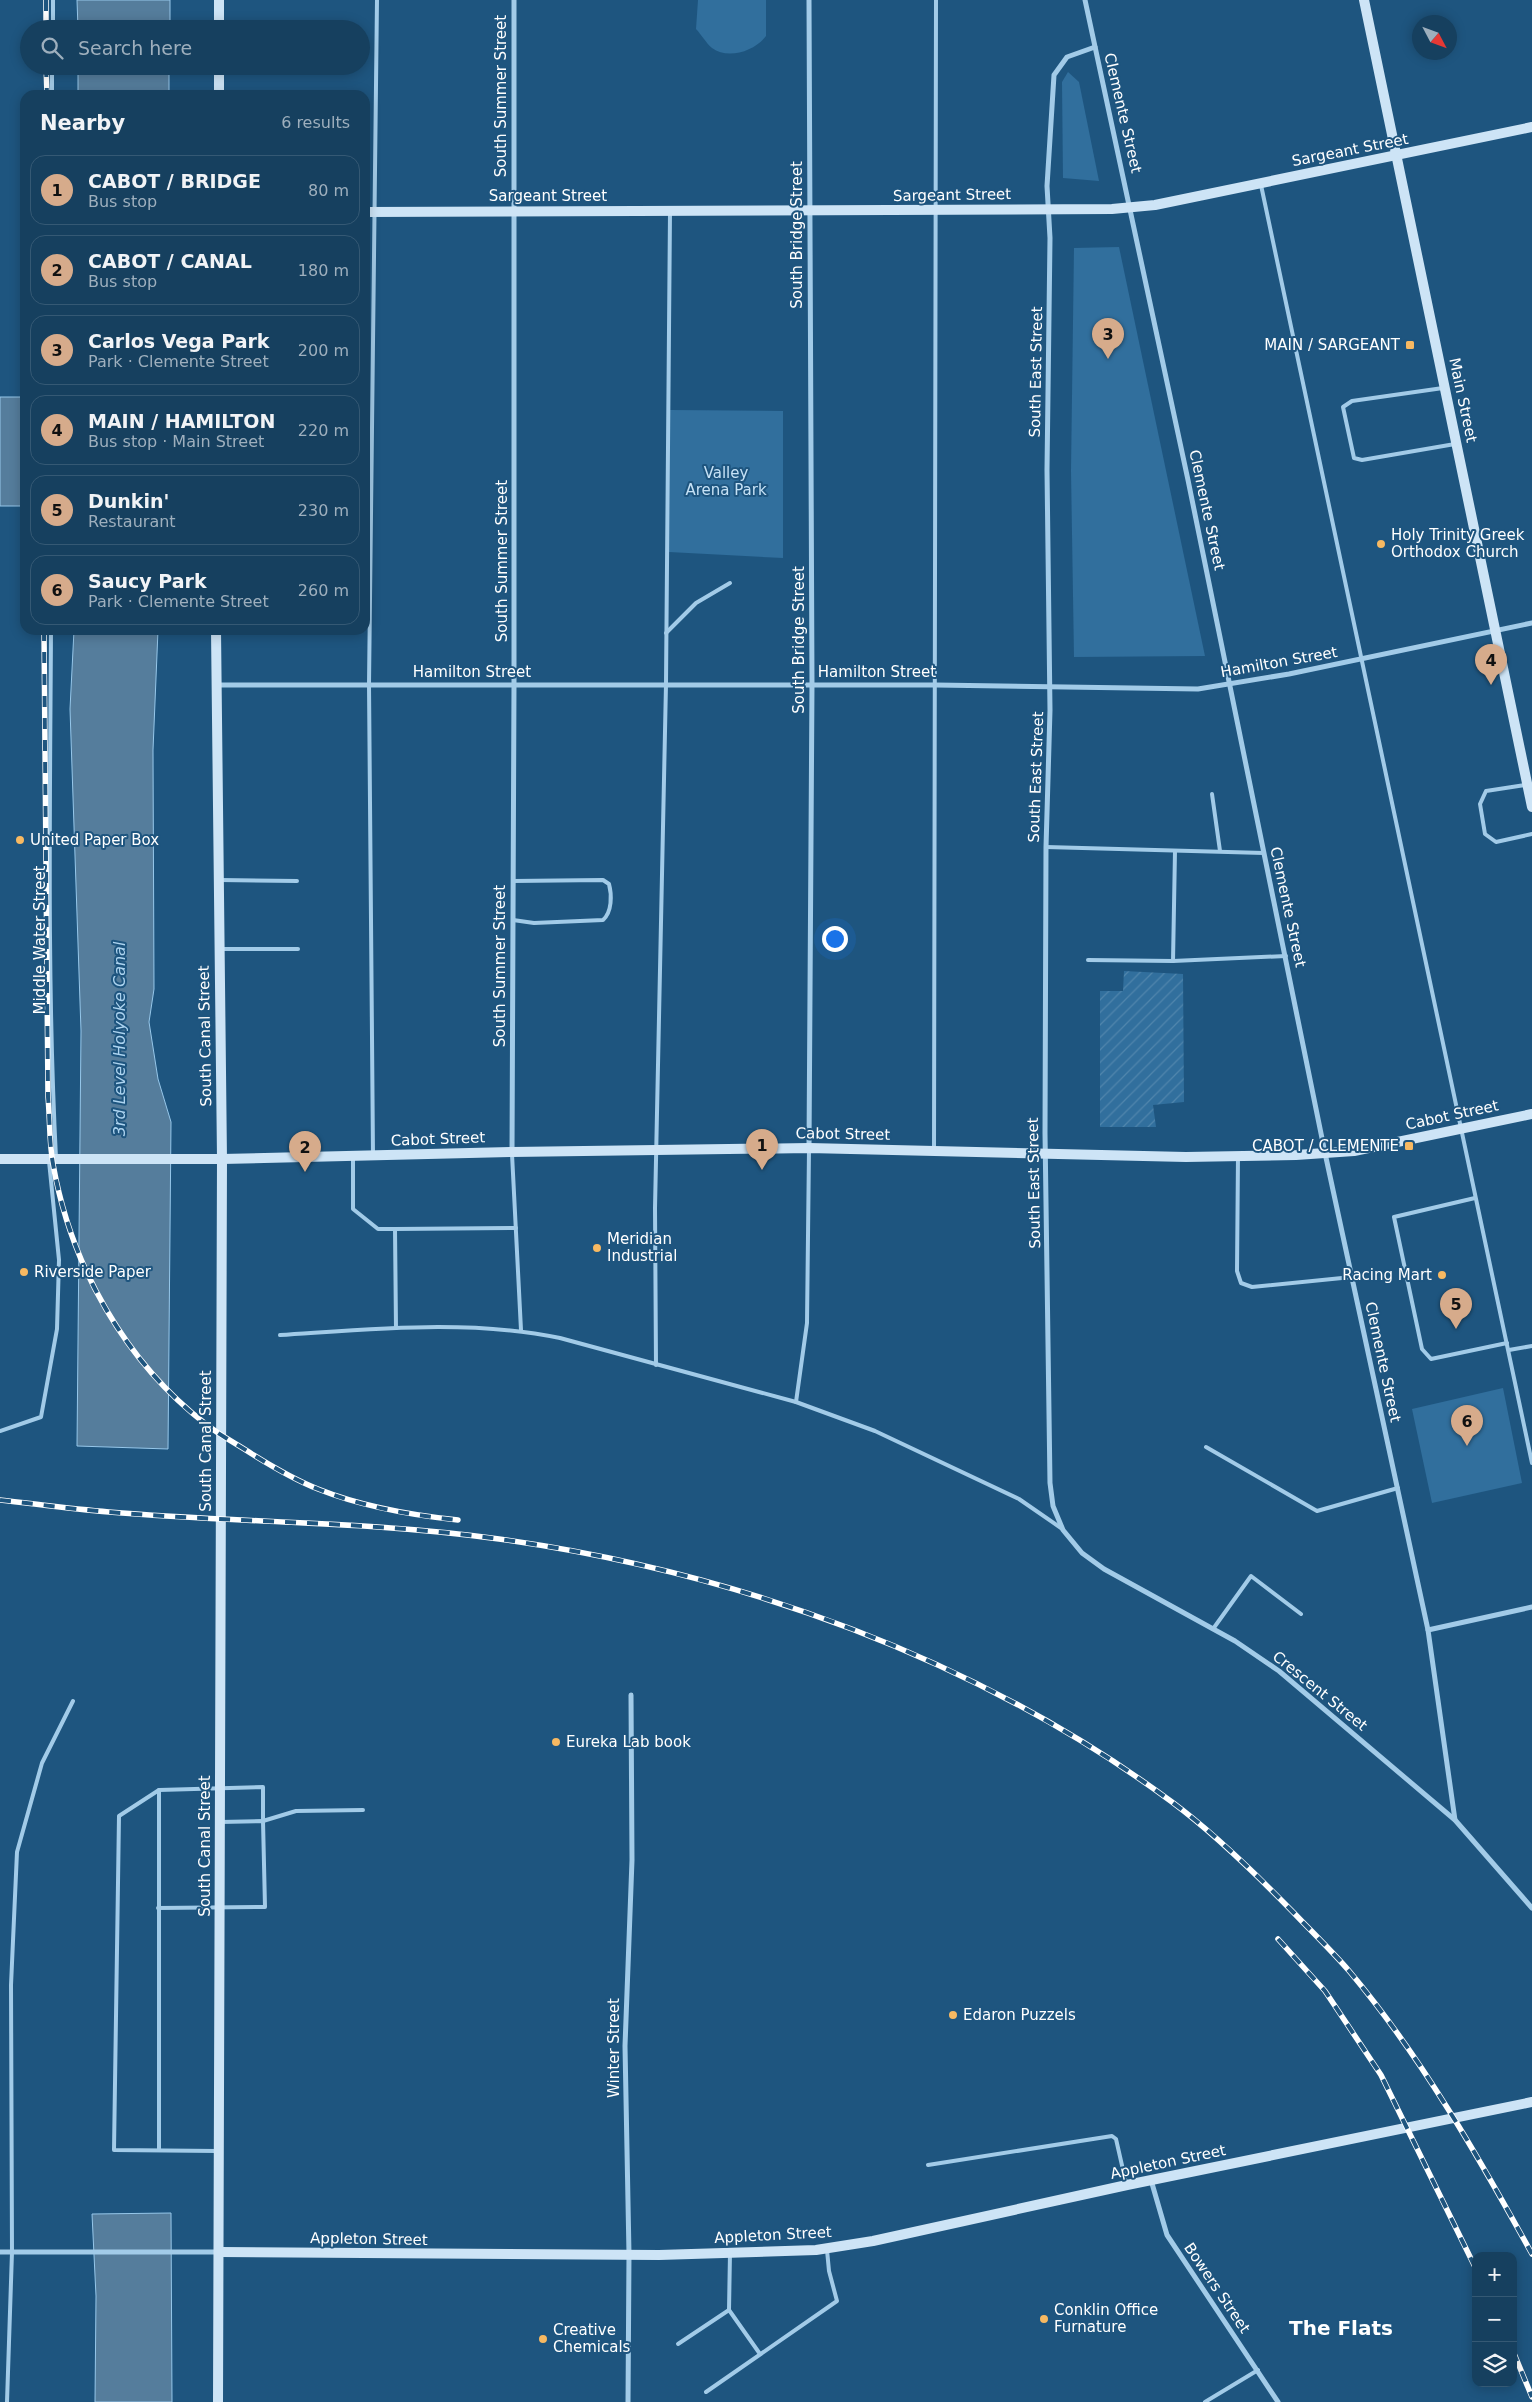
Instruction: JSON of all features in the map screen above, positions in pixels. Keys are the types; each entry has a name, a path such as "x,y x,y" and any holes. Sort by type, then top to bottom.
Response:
{"street":[{"path":"219,0 219,20"},
{"name":"South Summer Street","path":"512,1152 514,0"},
{"name":"South Bridge Street","path":"809,0 812,684 809,1148"},
{"name":"Clemente Street","path":"1085,0 1131,207 1325,1153 1428,1630 1456,1820"},
{"name":"Main Street","path":"1364,0 1532,807"},
{"name":"South East Street","path":"1063,1530 1053,1506 1050,1483 1046,1153 1046,847 1050,686 1047,470 1050,238 1047,186 1054,75 1067,57 1094,47"},
{"path":"219,75 219,90"},
{"name":"Sargeant Street","path":"370,212 936,211 1131,207 1155,205 1397,157 1532,127"},
{"name":"Hamilton Street","path":"216,685 812,684 1198,689 1361,659 1532,623"},
{"name":"South Canal Street","path":"216,635 222,1159 220,2252 218,2402"},
{"name":"Cabot Street","path":"0,1159 222,1159 512,1152 809,1148 1238,1156 1354,1151 1532,1114"},
{"name":"Crescent Street","path":"1063,1530 1082,1553 1104,1569 1213,1629 1279,1671 1456,1820 1532,1908"},
{"path":"1428,1630 1532,1607"},
{"name":"Winter Street","path":"628,2402 629,2254 624,2046 632,1860 632,1695"},
{"name":"Appleton Street","path":"0,2252 629,2254 730,2253 827,2248 873,2241 1127,2185 1532,2102"},
{"name":"Bowers Street","path":"1151,2180 1167,2235 1278,2402"}],"lane":[{"path":"53,0 53,20"},
{"path":"373,1155 369,685 373,490 372,320 376,212 377,0"},
{"path":"934,1150 936,0"},
{"path":"52,75 52,90"},
{"path":"1260,183 1532,1463"},
{"path":"656,1365 657,1150 666,684 670,211"},
{"path":"1445,387 1352,401 1343,408 1354,458 1362,460 1457,444"},
{"path":"666,633 696,603 730,583"},
{"name":"Middle Water Street","path":"0,1431 41,1417 57,1329 60,1260 53,1159 50,953 51,635"},
{"path":"1528,785 1486,791 1480,804 1485,834 1496,842 1532,834"},
{"path":"1212,794 1220,852"},
{"path":"1046,847 1264,853"},
{"path":"1173,961 1175,851"},
{"path":"218,880 297,881"},
{"path":"513,881 604,880 609,884 611,890 609,911 603,920 534,923 513,920"},
{"path":"219,949 298,949"},
{"path":"1088,960 1173,961 1286,956"},
{"name":"South Bridge Street","path":"796,1402 807,1323 809,1148"},
{"path":"512,1152 521,1330"},
{"path":"353,1156 353,1208 378,1229 516,1228"},
{"path":"1238,1156 1237,1271 1241,1283 1252,1287 1352,1277"},
{"path":"1475,1198 1394,1217 1414,1316 1422,1349 1431,1360 1507,1343"},
{"path":"395,1229 396,1328"},
{"path":"280,1336 430,1326 521,1330 560,1338 796,1402 875,1431 1019,1499 1063,1530"},
{"path":"1509,1350 1532,1346"},
{"path":"1206,1447 1317,1511 1398,1488"},
{"path":"1213,1629 1252,1576 1302,1614"},
{"path":"7,2402 12,2252 11,1985 17,1852 42,1763 72,1701"},
{"path":"158,1908 265,1907 263,1787 220,1790 158,1790 119,1816 114,2150 220,2151"},
{"path":"158,1790 158,2150"},
{"path":"220,1822 263,1821 296,1811 364,1810"},
{"path":"928,2164 1112,2136 1116,2139 1127,2185"},
{"path":"706,2392 837,2301 829,2271 827,2248"},
{"path":"730,2253 729,2310 760,2354"},
{"path":"678,2344 729,2310"},
{"path":"1205,2402 1258,2370"}],"green space":[{"path":"698,0 766,0 766,36 748,50 733,53 718,52 710,46 696,29"},
{"path":"1068,72 1079,82 1099,181 1063,178 1062,82"},
{"path":"1119,247 1205,656 1074,657 1071,471 1074,248"},
{"name":"Valley Arena Park","path":"670,410 783,411 783,558 669,552"},
{"path":"1124,971 1183,974 1184,1102 1153,1105 1156,1127 1100,1127 1100,991 1123,991"},
{"path":"1503,1388 1522,1483 1432,1503 1412,1409"}],"water":[{"path":"77,0 170,0 170,20 78,20"},
{"path":"78,75 169,75 169,90 78,90"},
{"path":"0,397 20,397 20,506 0,506"},
{"name":"3rd Level Holyoke Canal","path":"74,635 158,635 153,750 154,989 149,1022 158,1079 171,1122 168,1449 77,1446 81,1031 70,709"},
{"path":"171,2213 172,2402 95,2402 96,2296 92,2214"}],"railway":[{"path":"46,0 46,20"},
{"path":"46,75 47,90"},
{"path":"44,635 48,1097 50,1139 61,1202 73,1239 88,1275 106,1309 127,1342 151,1372 178,1400 218,1433 284,1473 335,1495 387,1509 422,1516 458,1520"},
{"path":"0,1500 158,1516 353,1525 451,1533 589,1554 678,1574 766,1599 852,1629 937,1665 1019,1705 1097,1751 1188,1814 1264,1883 1343,1964 1401,2039 1448,2108 1532,2254"},
{"path":"1278,1939 1325,1991 1381,2075 1472,2261"},
{"path":"1517,2361 1532,2397"}],"place":[{"name":"MAIN / SARGEANT","path":"1410,345"},
{"name":"Carlos Vega Park","path":"1108,359"},
{"name":"Holy Trinity Greek Orthodox Church","path":"1381,544"},
{"name":"MAIN / HAMILTON","path":"1491,685"},
{"name":"United Paper Box","path":"20,840"},
{"name":"CABOT / CLEMENTE","path":"1409,1146"},
{"name":"CABOT / BRIDGE","path":"762,1170"},
{"name":"CABOT / CANAL","path":"305,1172"},
{"name":"Meridian Industrial","path":"597,1248"},
{"name":"Riverside Paper","path":"24,1272"},
{"name":"Racing Mart","path":"1442,1275"},
{"name":"Dunkin'","path":"1456,1329"},
{"name":"Saucy Park","path":"1467,1446"},
{"name":"Eureka Lab book","path":"556,1742"},
{"name":"Edaron Puzzels","path":"953,2015"},
{"name":"Conklin Office Furnature","path":"1044,2319"},
{"name":"Creative Chemicals","path":"543,2339"}],"district":[{"name":"The Flats","path":"1341,2328"}]}
